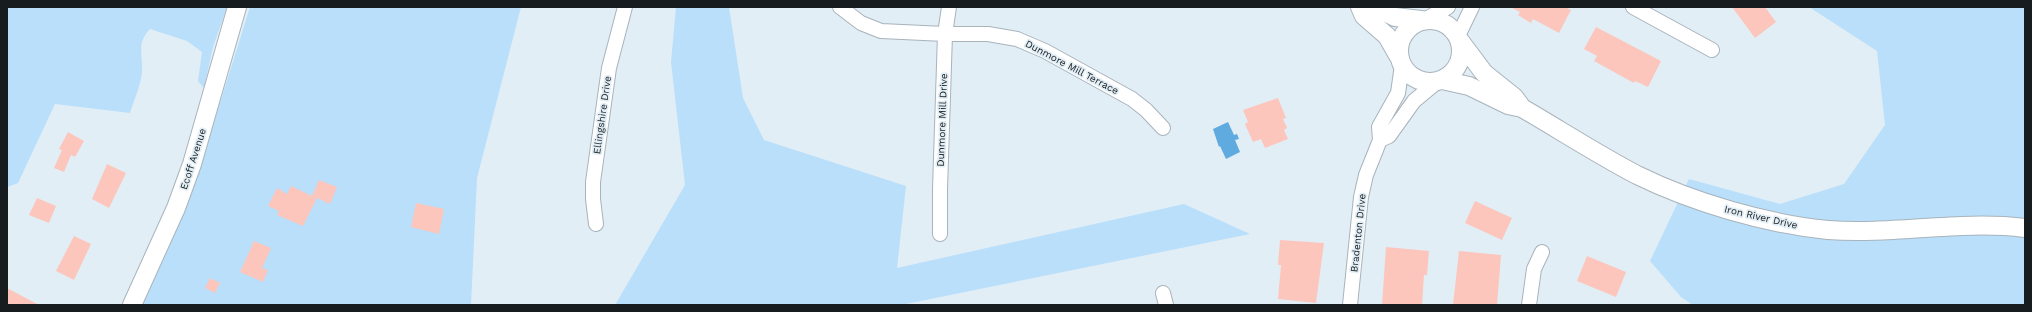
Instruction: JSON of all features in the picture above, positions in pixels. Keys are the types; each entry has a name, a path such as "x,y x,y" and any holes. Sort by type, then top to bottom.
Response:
{"street":[{"name":"Ecoff Avenue","path":"132,305 176,208 192,164 237,7"},
{"name":"Ellingshire Drive","path":"596,224 593,182 608,73 625,7"},
{"name":"Dunmore Mill Terrace","path":"840,7 861,23 881,31 1007,36 1030,44 1140,104 1163,128"},
{"name":"Dunmore Mill Drive","path":"940,234 940,189 946,34 949,7"},
{"path":"1360,7 1364,16 1387,36 1407,72 1421,81 1440,81 1456,68 1462,50 1459,38 1448,24 1441,21 1395,17 1375,7"},
{"path":"1401,61 1400,42 1403,34 1408,28 1448,7"},
{"path":"1459,38 1472,7"},
{"path":"1634,7 1712,50"},
{"name":"Iron River Drive","path":"1459,38 1484,73 1514,97 1522,108"},
{"name":"Bradenton Drive","path":"1350,305 1361,197 1370,163 1380,140 1379,128 1398,93 1401,61"},
{"name":"Bradenton Drive","path":"1380,140 1389,136 1414,101 1440,81"},
{"name":"Iron River Drive","path":"1440,81 1469,86 1508,105 1522,108 1638,175 1699,200 1766,219 1829,230 1886,230 1957,225 2025,228"},
{"path":"1529,305 1534,269 1542,252"}],"shaded area":[{"path":"7,7 227,7 213,47 204,88 198,81 202,52 187,41 150,29 143,39 141,49 142,71 139,87 130,113 55,104 18,183 7,187"},
{"path":"250,7 521,7 477,178 471,305 139,305 209,138"},
{"path":"676,7 729,7 743,98 764,140 906,186 897,268 1184,204 1250,234 901,305 615,305 685,185 671,62"},
{"path":"1809,7 2025,7 2025,305 1693,305 1681,297 1650,261 1689,179 1780,204 1844,184 1885,125 1877,51"}],"water":[{"path":"1228,122 1234,135 1237,134 1239,139 1235,140 1240,152 1226,159 1220,146 1219,147 1213,129"}],"building":[{"path":"1510,7 1565,7 1571,10 1559,33 1533,19 1531,23 1518,15 1520,12"},
{"path":"1732,7 1765,7 1776,22 1755,38"},
{"path":"1596,27 1661,61 1648,87 1635,81 1634,83 1594,61 1597,56 1584,49"},
{"path":"1278,98 1286,118 1283,119 1287,128 1284,130 1288,139 1265,148 1261,139 1253,142 1245,124 1248,122 1243,110"},
{"path":"68,132 84,141 75,157 71,155 64,172 54,168 62,150 59,149"},
{"path":"107,164 126,173 109,208 92,199"},
{"path":"319,180 337,187 330,204 317,198 303,226 277,215 279,211 268,206 277,188 287,194 291,186 312,196"},
{"path":"37,198 56,206 49,223 29,215"},
{"path":"1475,201 1512,218 1502,240 1465,223"},
{"path":"416,203 444,209 439,234 411,227"},
{"path":"74,236 91,244 74,280 56,271"},
{"path":"1280,240 1324,243 1316,303 1278,299 1281,265 1278,265"},
{"path":"254,241 271,248 262,268 268,270 263,282 240,272"},
{"path":"1386,247 1429,251 1427,275 1424,275 1422,305 1382,305"},
{"path":"1459,251 1501,255 1497,305 1453,305"},
{"path":"1587,256 1626,272 1616,297 1577,281"},
{"path":"210,278 220,283 215,293 205,288"},
{"path":"7,288 39,305 7,305"}]}
